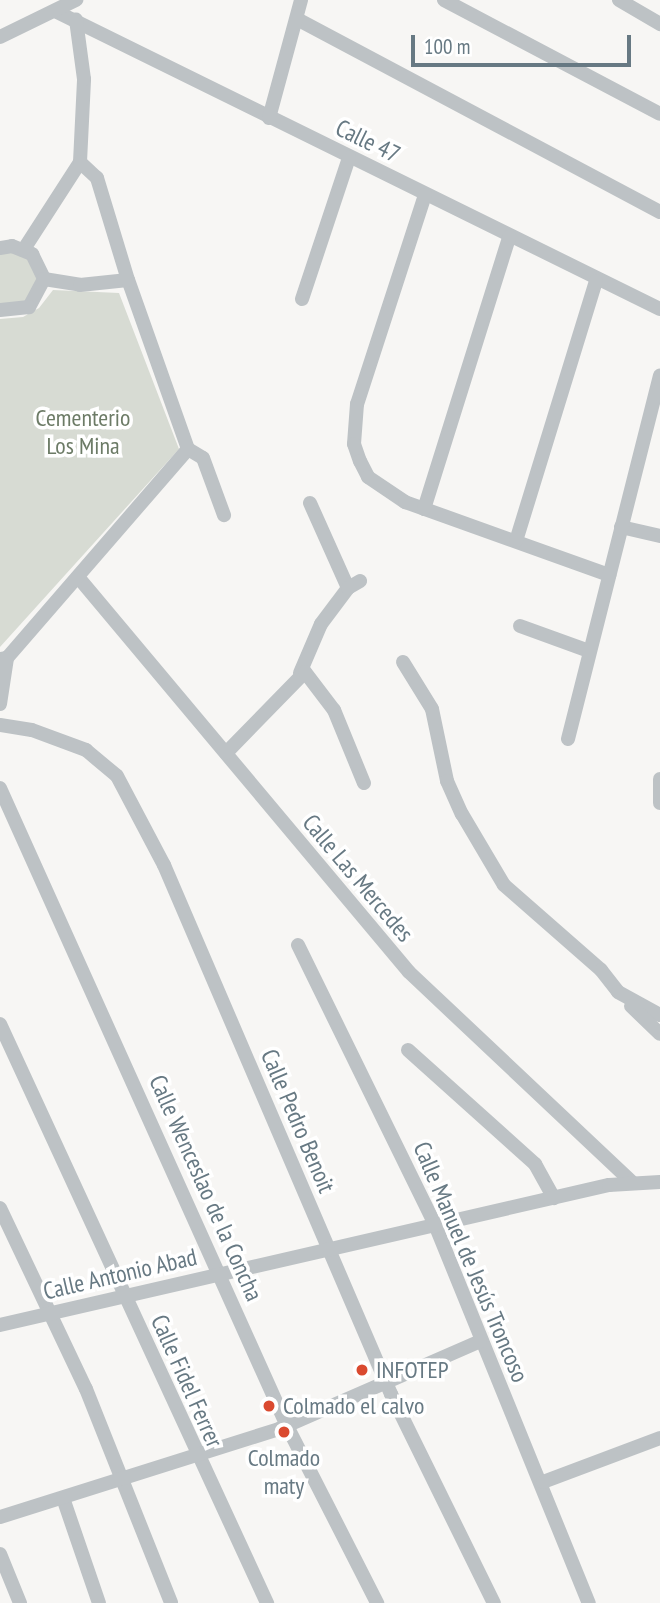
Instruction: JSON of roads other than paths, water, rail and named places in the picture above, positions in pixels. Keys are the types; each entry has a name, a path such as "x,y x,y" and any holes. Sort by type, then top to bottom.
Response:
{"street":[{"path":"0,37 57,12 76,0"},
{"path":"269,118 302,0"},
{"path":"444,0 660,114"},
{"path":"620,0 660,24"},
{"name":"Calle 47","path":"57,12 596,281 660,309"},
{"path":"298,19 660,212"},
{"path":"24,249 80,162 84,79 76,20"},
{"path":"302,299 349,158"},
{"path":"80,162 97,178 128,280 188,449 203,458 224,514"},
{"path":"425,195 357,404 354,444 368,477 384,491 424,509 609,575"},
{"path":"424,509 509,237"},
{"path":"0,248 24,249 39,261 44,279 29,307 0,310"},
{"path":"44,279 80,285 128,280"},
{"path":"516,541 596,281"},
{"path":"568,739 660,375"},
{"path":"0,704 3,658 78,577 188,449"},
{"path":"226,753 300,673 321,624 354,584 310,503"},
{"path":"621,527 660,536"},
{"name":"Calle Las Mercedes","path":"78,577 409,972 632,1182"},
{"path":"520,626 589,651"},
{"path":"403,662 432,709 447,780 457,803 504,885 601,970 618,992 660,1034"},
{"path":"300,673 309,674 334,710 364,783"},
{"name":"Calle Pedro Benoit","path":"0,725 32,730 86,750 117,776 164,865 328,1251 494,1603"},
{"path":"660,779 660,803"},
{"name":"Calle Wenceslao de la Concha","path":"0,788 222,1274 286,1426 377,1603"},
{"name":"Calle Manuel de Jesús Troncoso","path":"298,945 436,1227 480,1341 543,1482 589,1603"},
{"path":"618,992 660,1015"},
{"name":"Calle Fidel Ferrer","path":"0,1024 196,1458 267,1603"},
{"path":"408,1050 535,1164 554,1198"},
{"name":"Calle Antonio Abad","path":"0,1325 554,1198 632,1182 660,1182"},
{"path":"0,1208 54,1313 171,1603"},
{"path":"0,1517 121,1482 286,1426 480,1341"},
{"path":"543,1482 660,1438"},
{"path":"63,1498 99,1603"},
{"path":"0,1554 20,1603"}],"place":[{"name":"INFOTEP","path":"362,1370"},
{"name":"Colmado el calvo","path":"269,1406"},
{"name":"Colmado maty","path":"284,1432"}],"park label":[{"name":"Cementerio Los Mina","path":"83,432"}]}
